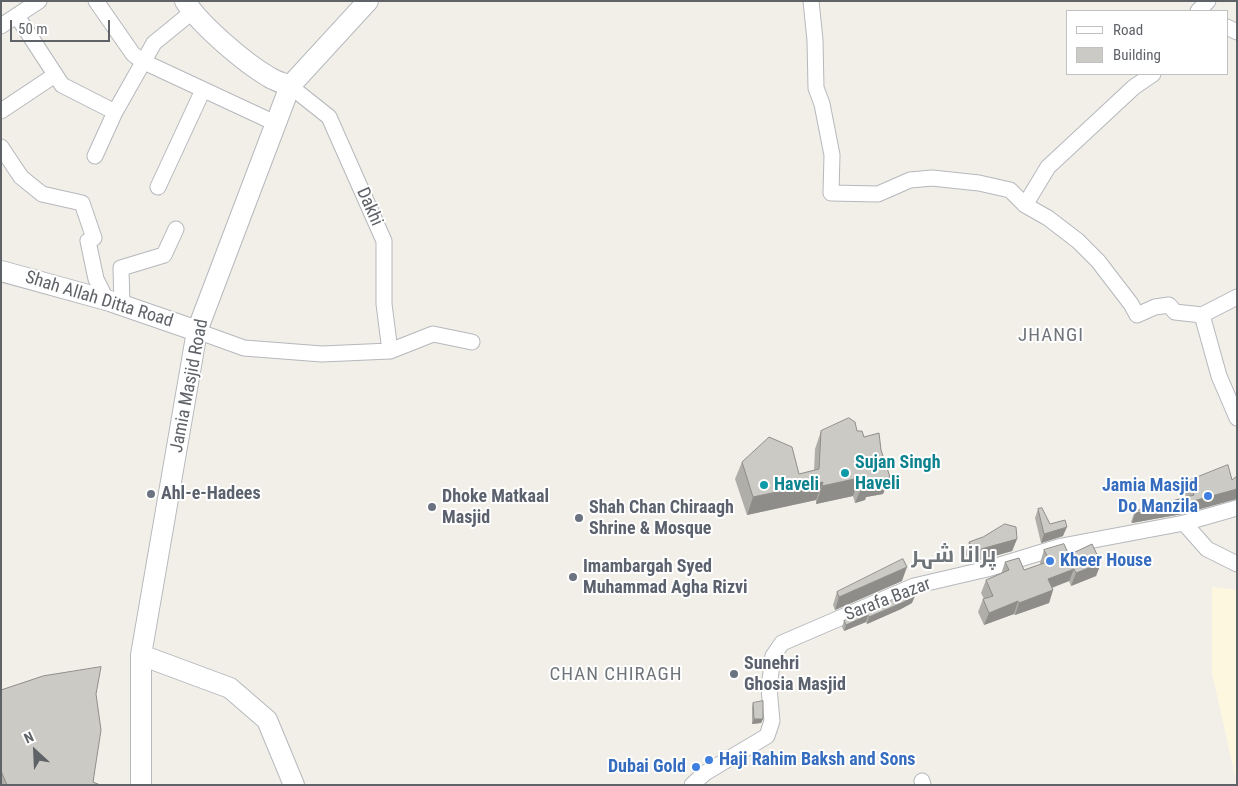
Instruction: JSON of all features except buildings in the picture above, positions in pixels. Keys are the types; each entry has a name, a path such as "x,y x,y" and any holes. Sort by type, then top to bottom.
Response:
{"street":[{"path":"1,26 39,1"},
{"path":"96,1 133,54 142,61 275,123"},
{"name":"Jamia Masjid Road","path":"141,785 142,655 197,331 290,86 368,1"},
{"path":"811,1 816,40 816,88 822,104 832,155 831,193 878,194 910,180 932,178 979,183 1010,190 1025,205 1048,218 1078,241 1103,268 1137,315 1163,304 1169,304 1175,312 1202,315 1237,297"},
{"path":"1199,10 1208,1"},
{"path":"95,156 115,112 142,61 154,43 189,7 227,44 269,77 290,86"},
{"path":"17,16 62,85 115,112"},
{"path":"1,110 55,75"},
{"path":"1025,205 1048,167 1134,87 1152,75"},
{"name":"Dakhi","path":"290,86 329,117 384,241 384,304 390,351"},
{"path":"158,187 203,90"},
{"path":"1,147 21,177 42,194 82,203 94,238 88,241 96,279 114,302"},
{"path":"114,302 121,268 164,255 176,229"},
{"name":"Shah Allah Ditta Road","path":"1,271 114,302 197,331"},
{"path":"1202,315 1219,376 1237,418"},
{"path":"197,331 244,348 322,354 390,351 433,334 472,342"},
{"name":"Sarafa Bazar","path":"692,785 705,773 767,736 772,721 769,688 773,656 782,643 914,586 987,569 1062,546 1184,523 1237,508"},
{"path":"1184,523 1208,549 1236,566"},
{"path":"142,655 230,688 266,720 294,785"}],"shaded area":[{"path":"1212,587 1237,590 1237,784 1212,673"}],"place":[{"name":"Sujan Singh Haveli","path":"845,473"},
{"name":"Haveli","path":"764,485"},
{"name":"Ahl-e-Hadees","path":"151,494"},
{"name":"Jamia Masjid Do Manzila","path":"1208,496"},
{"name":"Dhoke Matkaal Masjid","path":"432,507"},
{"name":"Shah Chan Chiraagh Shrine & Mosque","path":"579,518"},
{"name":"Kheer House","path":"1050,561"},
{"name":"Imambargah Syed Muhammad Agha Rizvi","path":"573,577"},
{"name":"Sunehri Ghosia Masjid","path":"734,674"},
{"name":"Haji Rahim Baksh and Sons","path":"709,760"},
{"name":"Dubai Gold","path":"696,767"}],"district":[{"name":"JHANGI","path":"1051,336"},
{"name":"پرانا شہر","path":"954,556"},
{"name":"CHAN CHIRAGH","path":"616,675"}]}
